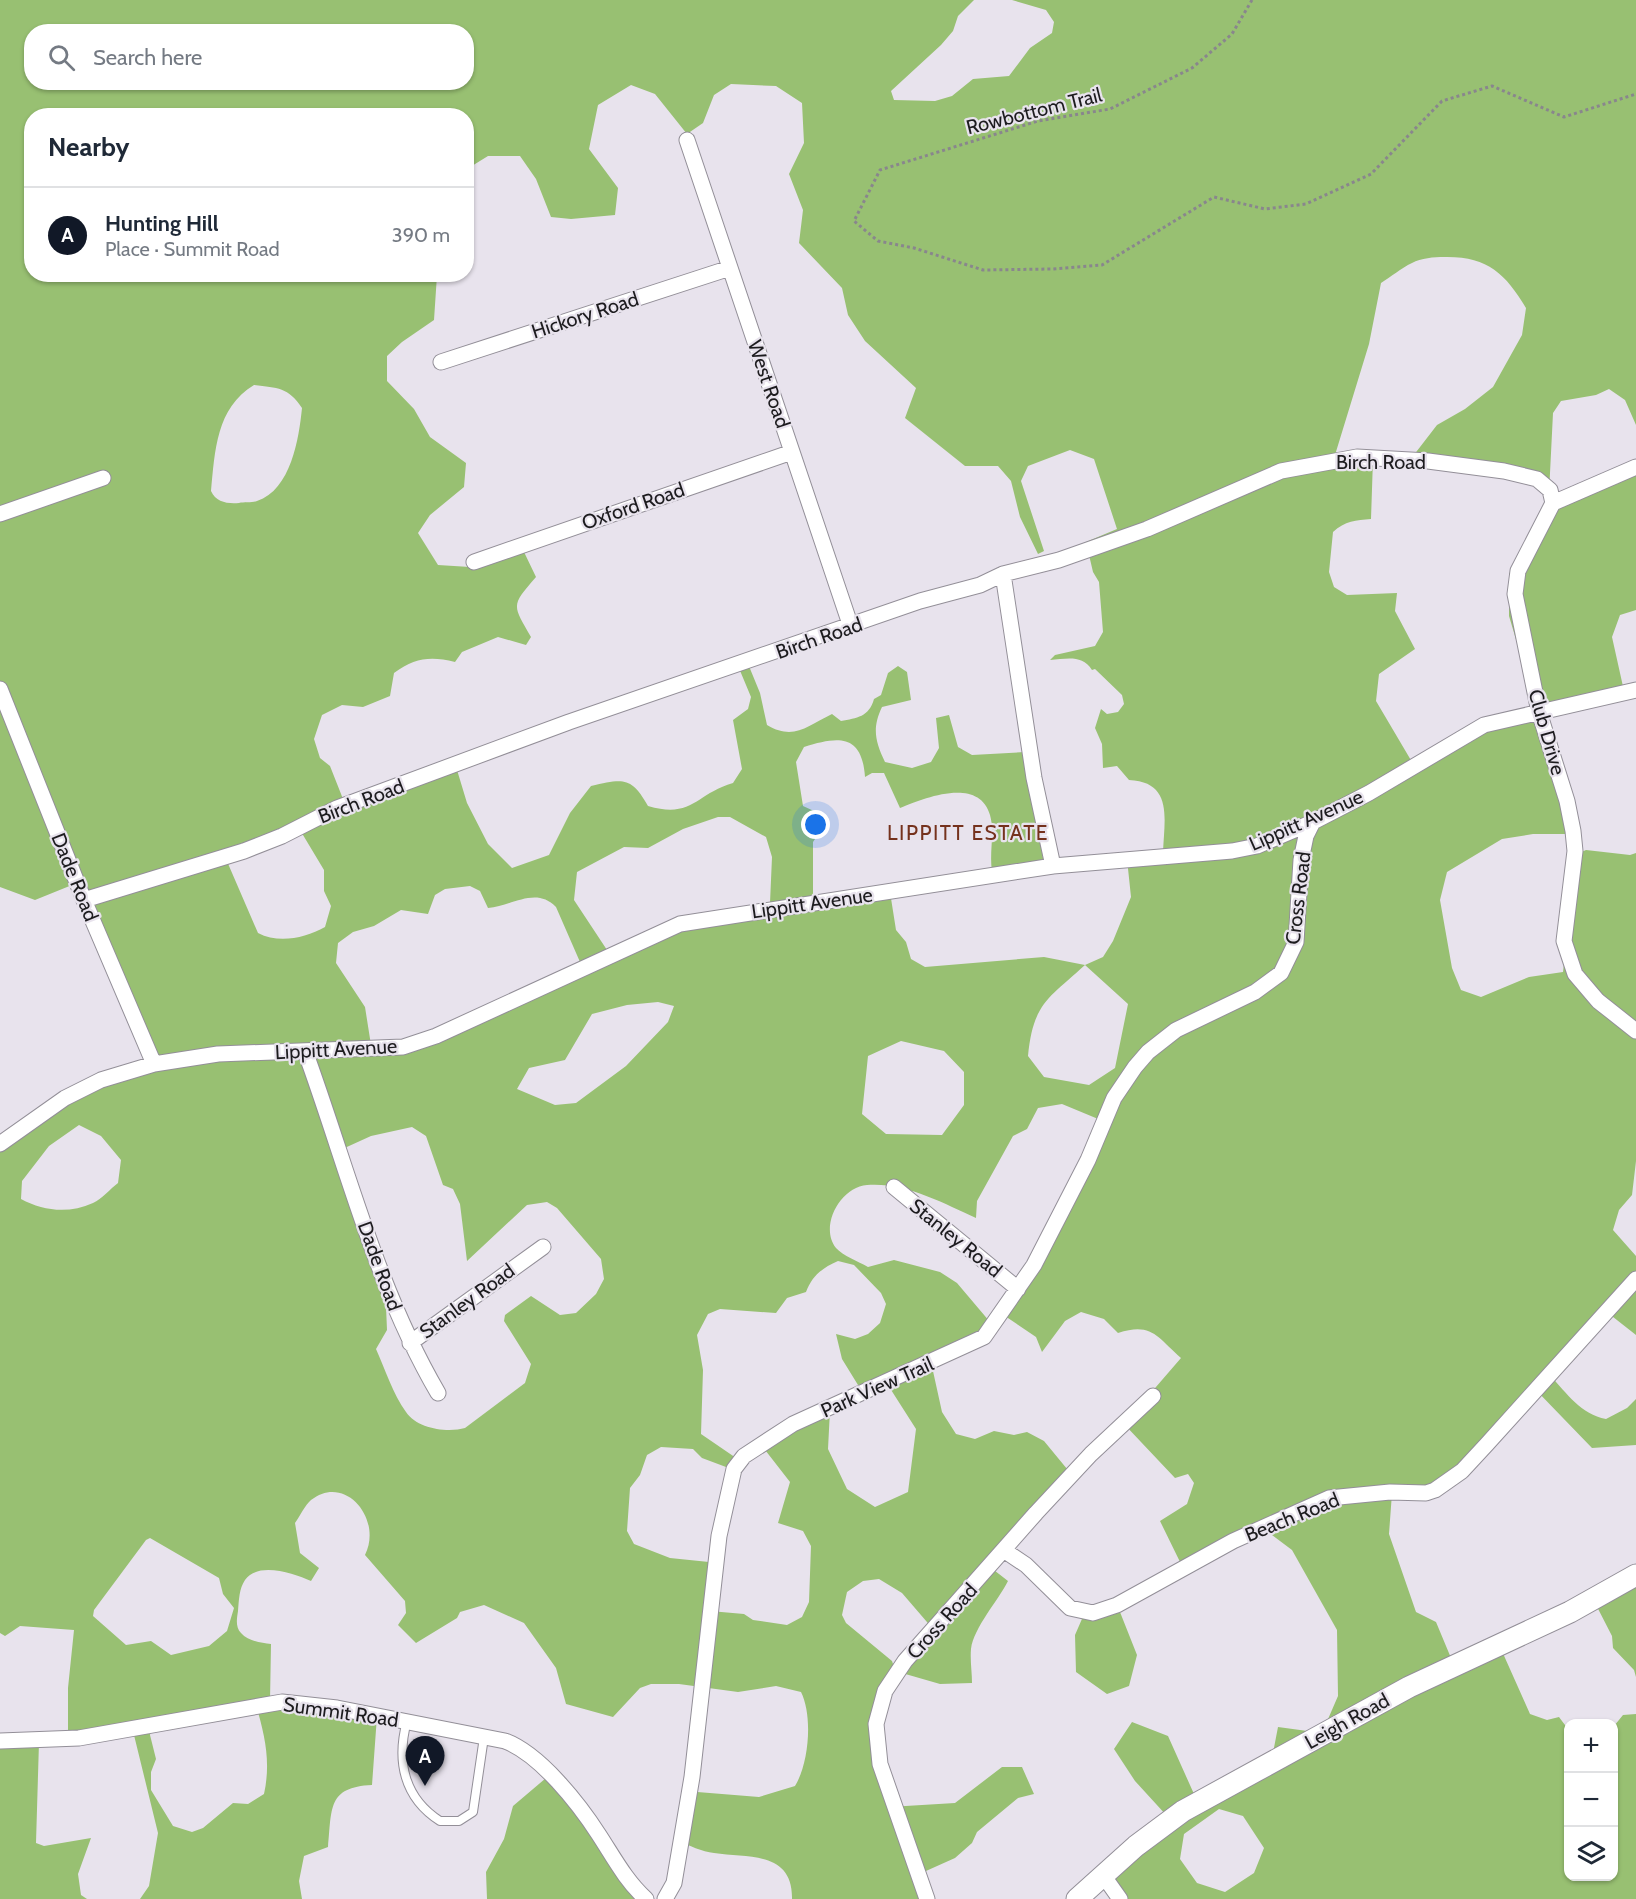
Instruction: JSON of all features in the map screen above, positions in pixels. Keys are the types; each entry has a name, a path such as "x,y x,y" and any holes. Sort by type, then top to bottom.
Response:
{"street":[{"name":"West Road","path":"687,140 851,627"},
{"name":"Hickory Road","path":"441,362 730,268"},
{"name":"Oxford Road","path":"474,562 792,452"},
{"name":"Birch Road","path":"84,900 244,851 282,836 338,808 568,722 920,602 980,585 1003,574 1059,560 1147,529 1281,471 1357,457 1428,461 1528,476 1544,483 1550,490 1553,502"},
{"path":"1553,502 1636,467"},
{"path":"0,514 103,478"},
{"name":"Club Drive","path":"1553,502 1518,571 1515,594 1539,712 1567,801 1573,831 1575,851 1564,941 1575,974 1598,1001 1636,1031"},
{"path":"1003,574 1034,778 1053,866"},
{"name":"Dade Road","path":"0,689 84,900 154,1064"},
{"name":"Lippitt Avenue","path":"0,1144 65,1098 101,1080 154,1064 218,1054 403,1047 436,1036 680,924 1053,866 1232,851 1257,846 1313,822 1370,793 1484,725 1636,690"},
{"name":"Cross Road","path":"1281,973 1296,942 1301,860 1306,836 1313,822"},
{"name":"Park View Trail","path":"665,1899 674,1884 692,1777 719,1536 734,1469 744,1456 793,1424 984,1337 1034,1265 1088,1160 1114,1098 1135,1066 1148,1052 1176,1030 1255,992 1281,973"},
{"name":"Dade Road","path":"305,1051 391,1301 410,1343"},
{"name":"Stanley Road","path":"894,1187 1018,1289"},
{"name":"Stanley Road","path":"438,1393 410,1343 543,1247"},
{"name":"Beach Road","path":"1005,1551 1026,1565 1070,1608 1093,1612 1117,1605 1233,1540 1329,1498 1390,1492 1426,1493 1435,1490 1462,1471 1636,1279"},
{"name":"Cross Road","path":"927,1899 880,1764 876,1724 881,1702 906,1661 1091,1454 1153,1396"},
{"name":"Leigh Road","path":"1077,1899 1103,1875 1183,1811 1393,1696 1570,1612 1636,1575"},
{"name":"Summit Road","path":"0,1741 79,1738 282,1702 338,1708 484,1737 519,1746 554,1780 597,1832 632,1887 646,1899"},
{"path":"1103,1875 1120,1899"}],"lane":[{"path":"407,1721 401,1742 405,1779 420,1804 440,1821 459,1821 473,1812 484,1737"}],"path":[{"name":"Rowbottom Trail","path":"1252,0 1232,34 1192,68 1110,109 1038,121 880,170 854,221 878,241 914,248 983,270 1052,269 1102,265 1214,197 1265,209 1306,204 1371,174 1442,101 1492,86 1564,117 1636,94"}],"green space":[{"path":"0,0 974,0 958,16 953,31 941,45 891,91 894,100 935,101 952,96 973,79 1009,76 1030,48 1052,33 1054,22 1046,10 1012,0 1636,0 1636,425 1625,400 1609,389 1596,395 1561,401 1553,413 1549,493 1533,480 1410,460 1437,425 1465,409 1493,387 1522,335 1526,308 1502,276 1483,263 1459,257 1444,257 1423,259 1412,263 1381,283 1369,344 1335,455 1373,459 1371,519 1342,525 1333,532 1329,572 1334,587 1347,595 1397,593 1395,611 1415,649 1379,674 1376,701 1412,762 1537,710 1509,616 1509,574 1542,521 1547,504 1636,470 1636,610 1620,615 1612,637 1624,691 1542,710 1574,834 1533,834 1502,839 1447,872 1440,900 1452,968 1461,990 1481,997 1529,977 1563,972 1577,854 1586,850 1630,855 1636,853 1636,1161 1632,1195 1619,1210 1613,1230 1636,1256 1636,1335 1608,1313 1550,1375 1582,1408 1606,1419 1627,1408 1636,1399 1636,1445 1592,1448 1534,1388 1468,1459 1437,1484 1392,1493 1389,1534 1416,1612 1436,1622 1451,1658 1497,1640 1530,1714 1547,1720 1559,1717 1564,1724 1564,1881 1618,1881 1618,1721 1623,1715 1636,1714 1636,1899 1113,1899 1100,1879 1167,1816 1135,1781 1114,1749 1132,1722 1168,1736 1194,1794 1272,1758 1278,1727 1322,1733 1338,1696 1337,1630 1292,1550 1264,1529 1182,1566 1160,1521 1187,1504 1194,1483 1188,1474 1175,1478 1124,1424 1181,1358 1159,1338 1147,1331 1139,1329 1118,1333 1104,1319 1081,1312 1065,1321 1042,1352 1036,1337 1002,1314 1103,1121 1062,1104 1038,1108 1027,1129 1013,1136 977,1201 976,1218 909,1190 867,1185 857,1187 848,1193 835,1209 831,1219 831,1239 843,1254 868,1267 894,1260 940,1272 957,1283 990,1322 983,1331 931,1362 942,1412 956,1434 975,1439 994,1431 1014,1435 1027,1432 1044,1441 1072,1475 990,1567 1008,1581 981,1623 973,1641 971,1649 972,1683 940,1684 895,1671 871,1731 889,1807 955,1803 1002,1767 1022,1767 1034,1794 1018,1798 977,1832 972,1843 955,1858 917,1875 923,1899 792,1899 790,1883 785,1872 777,1865 754,1857 705,1851 678,1841 685,1791 759,1797 795,1786 804,1765 808,1739 807,1714 801,1692 776,1686 738,1692 679,1684 651,1684 640,1688 613,1717 566,1704 556,1668 524,1623 484,1605 460,1612 457,1618 416,1643 398,1625 406,1613 405,1601 365,1555 369,1541 369,1527 365,1515 358,1504 348,1496 336,1492 324,1493 311,1500 295,1523 300,1553 319,1568 311,1581 277,1571 259,1571 251,1574 243,1583 240,1591 237,1625 239,1631 247,1638 271,1644 270,1701 377,1716 372,1785 347,1790 339,1795 332,1811 328,1847 304,1856 299,1881 302,1899 140,1899 149,1886 158,1833 133,1731 68,1736 68,1688 74,1630 20,1626 5,1636 0,1633 0,1141 146,1063 77,883 35,900 0,887","holes":["731,84 776,86 802,103 804,143 789,174 803,210 799,243 842,288 848,315 865,341 916,388 905,418 965,466 998,466 1011,481 1020,517 1038,554 1044,551 1021,481 1028,466 1070,450 1094,459 1117,529 1086,542 1093,572 1099,582 1103,632 1095,646 1055,655 1050,660 1079,660 1092,670 1095,669 1122,695 1124,704 1118,712 1107,714 1101,709 1095,728 1102,744 1103,768 1117,766 1129,780 1143,782 1153,788 1160,795 1165,816 1163,853 1127,859 1131,897 1113,941 1103,957 1085,965 1044,957 925,967 911,959 906,942 896,930 890,892 813,898 813,842 823,827 825,816 803,806 796,762 804,747 838,740 854,746 863,763 865,777 872,773 884,773 900,808 923,799 950,793 975,796 984,803 990,815 992,871 1044,864 1025,752 972,755 958,747 949,715 936,718 939,748 931,762 912,768 885,762 876,734 882,707 911,700 907,672 898,666 888,673 881,695 874,699 869,710 862,716 841,721 832,714 808,727 785,732 767,725 760,693 744,654 738,656 736,661 751,697 748,709 733,720 742,769 733,783 710,793 693,804 675,809 648,806 636,789 625,782 591,786 570,813 549,855 512,868 488,844 467,803 454,760 343,799 330,766 320,758 314,739 322,715 342,705 363,707 390,696 394,673 416,661 438,659 455,662 462,652 498,637 526,645 531,637 520,618 517,606 518,600 536,577 524,552 470,567 438,565 418,533 430,515 464,487 466,463 430,437 414,409 387,381 387,356 402,342 434,320 437,282 24,282 24,108 474,108 474,165 488,156 520,156 536,179 551,217 571,219 615,215 618,188 589,149 598,105 631,85 655,94 687,134 703,123 714,95","254,385 270,387 287,392 302,408 291,462 278,486 269,495 257,501 226,503 216,498 211,491 216,446 225,418 241,395","718,817 730,817 766,837 772,857 770,903 607,950 574,900 577,872 624,847 648,848 683,829","297,825 324,870 324,891 331,906 325,927 301,937 283,939 258,933 226,859","470,886 480,891 488,908 523,899 540,898 548,901 556,907 580,962 434,1037 371,1045 365,1007 336,963 338,943 353,932 374,926 401,910 428,914 435,895 445,889","1085,965 1128,1004 1115,1068 1089,1085 1044,1077 1028,1056 1034,1024 1045,1003","658,1002 674,1006 668,1022 626,1066 576,1103 555,1105 517,1089 529,1068 565,1060 592,1014 627,1005","901,1041 944,1051 964,1072 964,1105 942,1135 886,1134 862,1114 868,1056","79,1125 101,1136 121,1160 118,1183 93,1203 75,1209 56,1210 21,1199 22,1181 49,1146","412,1127 426,1136 443,1185 453,1189 460,1204 467,1261 527,1205 547,1202 557,1208 601,1259 604,1279 596,1294 576,1313 560,1315 531,1296 505,1315 504,1321 531,1364 525,1383 465,1428 442,1430 425,1426 411,1418 401,1405 376,1349 387,1330 386,1306 338,1151 371,1136","838,1261 854,1265 881,1293 886,1304 880,1323 868,1334 855,1339 836,1334 842,1359 858,1385 886,1382 916,1429 908,1492 875,1507 847,1489 828,1449 830,1410 762,1446 790,1482 778,1523 803,1531 811,1546 809,1602 802,1617 787,1625 753,1620 744,1614 710,1611 709,1562 670,1558 634,1544 627,1531 630,1488 640,1475 647,1455 661,1447 693,1449 702,1458 726,1467 736,1467 739,1460 701,1434 703,1370 697,1335 708,1314 720,1309 776,1313 787,1298 806,1292 811,1281 822,1270","150,1538 219,1578 223,1594 234,1608 227,1631 209,1646 171,1655 151,1641 126,1645 93,1616 94,1610 146,1540","879,1579 902,1593 933,1629 895,1670 892,1661 846,1623 842,1615 847,1592 863,1581","256,1705 267,1760 264,1794 248,1804 233,1803 203,1828 192,1832 173,1826 151,1790 151,1772 156,1759 150,1735 151,1728","1219,1809 1243,1816 1264,1848 1254,1873 1225,1892 1197,1883 1180,1859 1184,1834"]},
{"path":"1636,1574 1636,1677 1634,1670 1613,1648 1612,1636 1593,1599"},
{"path":"1118,1607 1137,1655 1129,1686 1107,1694 1076,1672 1075,1635 1085,1612"},
{"path":"0,1741 39,1742 36,1843 44,1846 91,1838 78,1874 81,1895 87,1899 0,1899"},
{"path":"546,1778 552,1781 640,1899 487,1899 486,1872 504,1839 513,1806"}],"place":[{"name":"Hunting Hill","path":"425,1786"}],"district":[{"name":"LIPPITT ESTATE","path":"968,832"}]}
